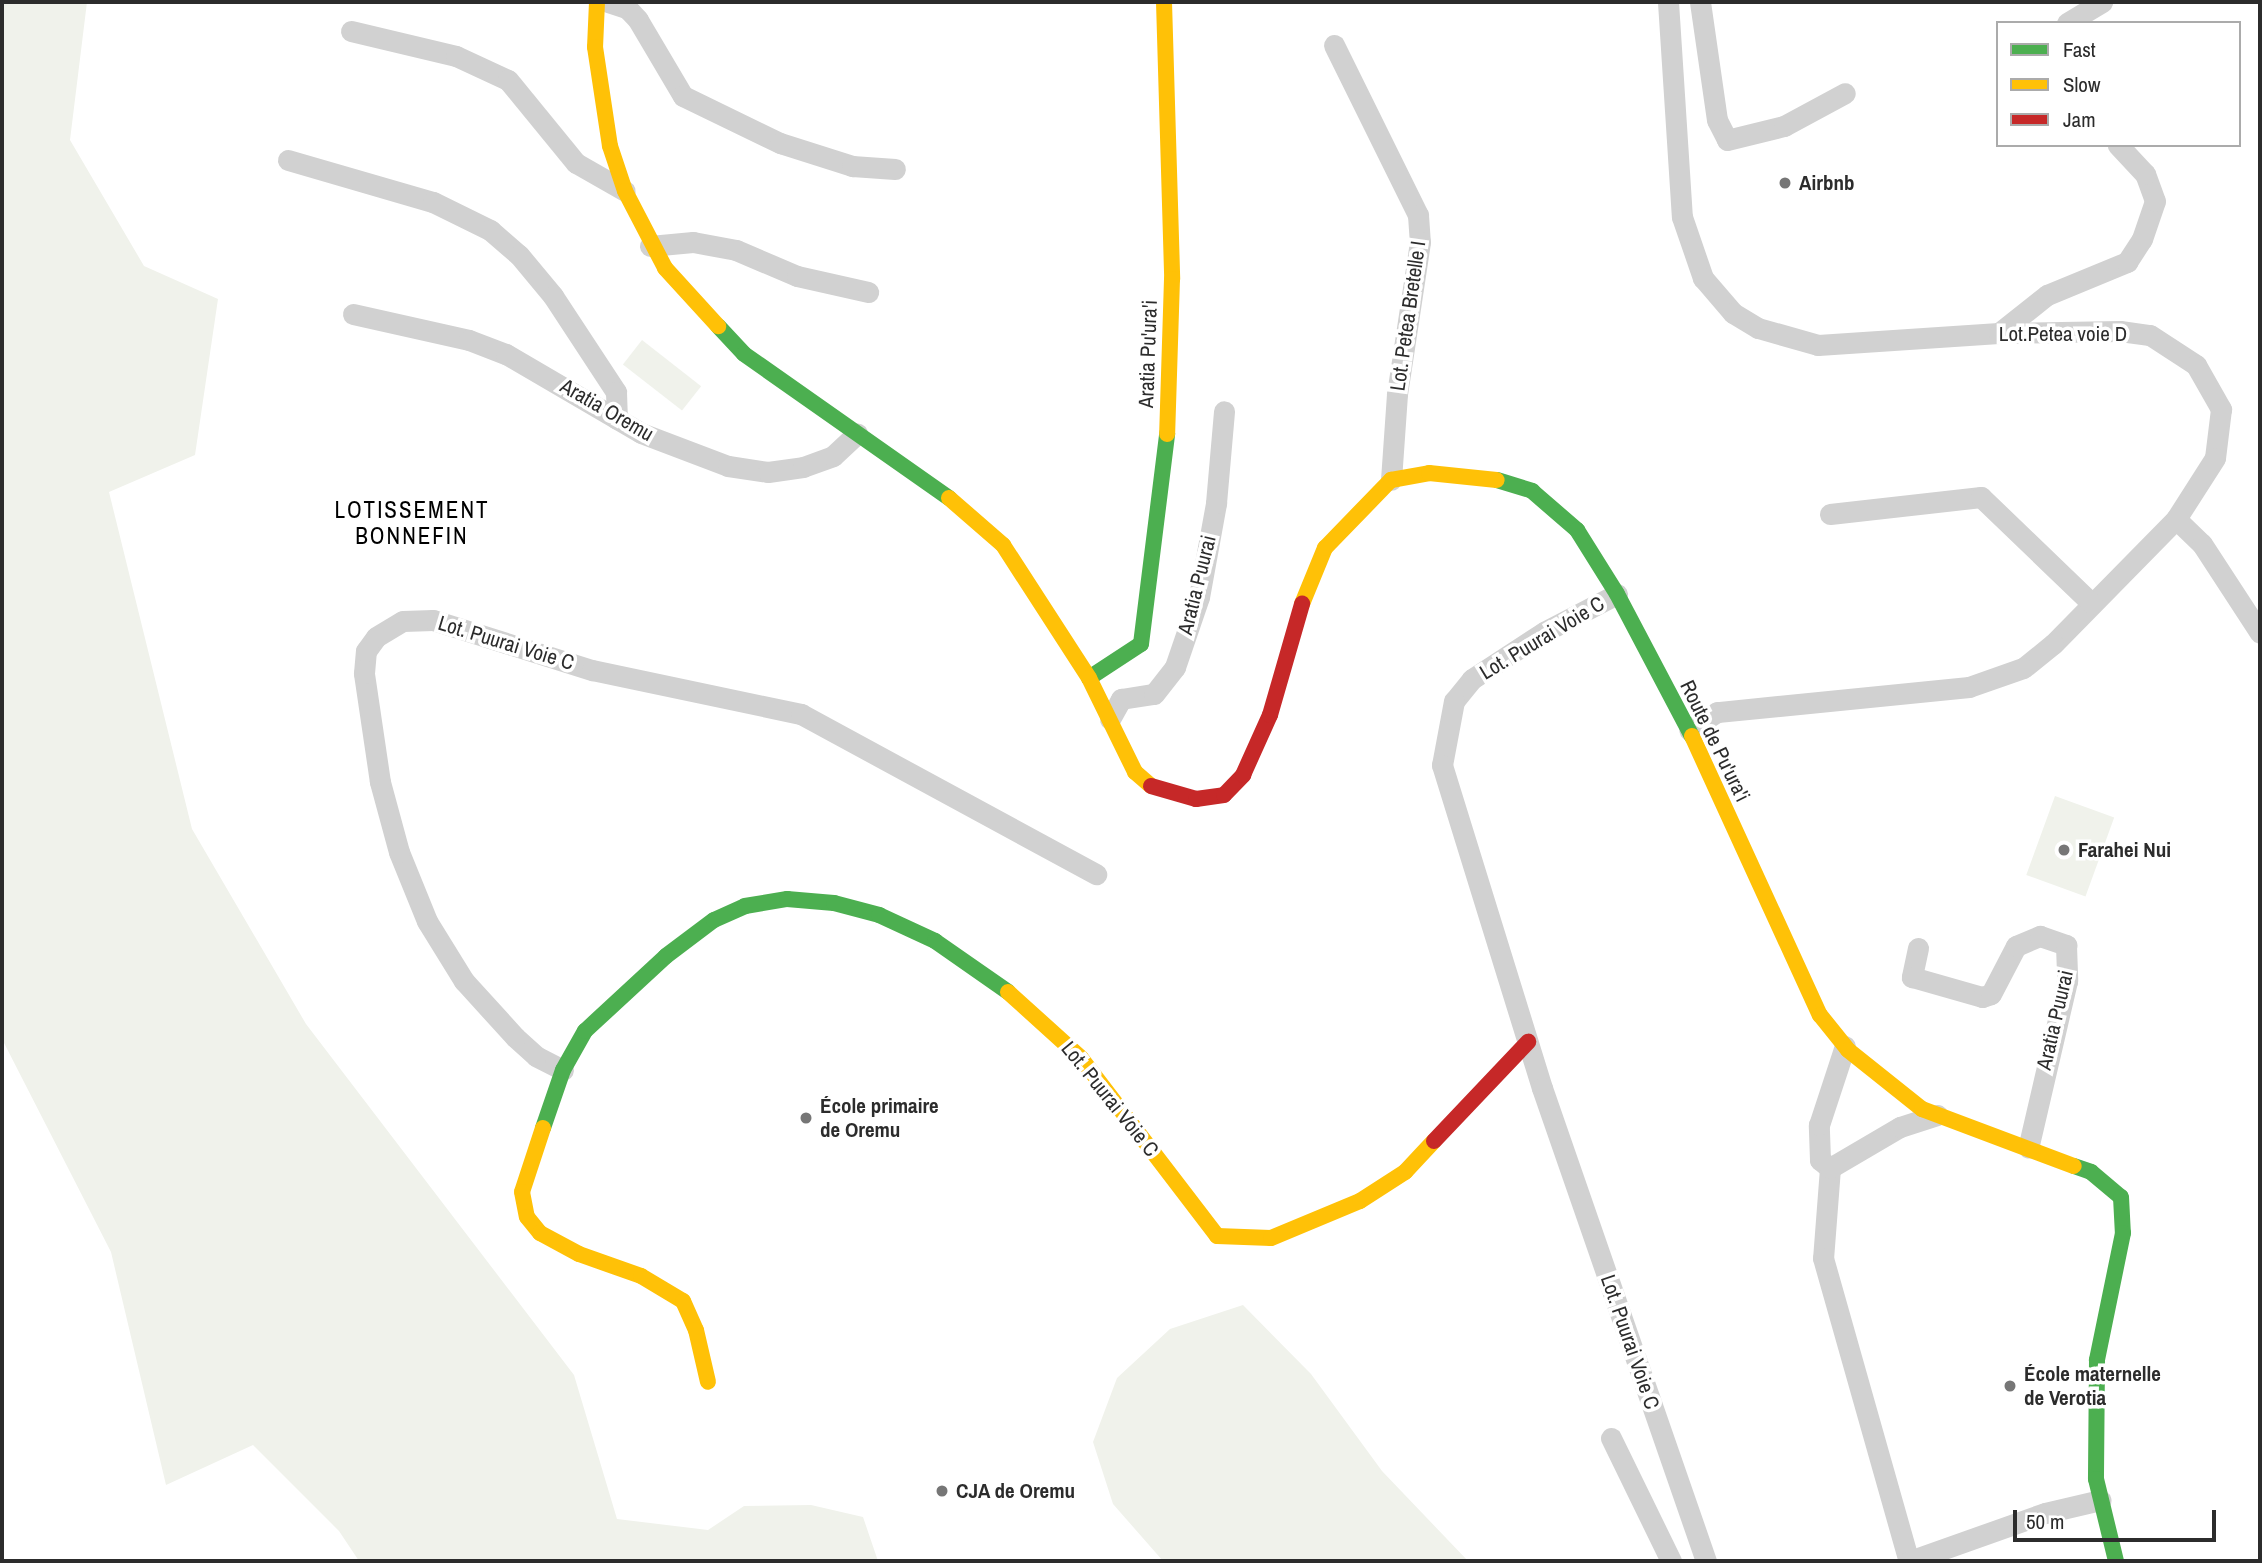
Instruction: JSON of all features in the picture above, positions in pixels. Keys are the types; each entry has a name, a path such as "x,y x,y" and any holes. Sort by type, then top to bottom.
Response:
{"main road":[{"path":"597,2 595,47 610,146 625,191 650,246 744,354 948,497 1003,545 1089,678 1135,772 1155,789 1196,799 1224,795 1243,775 1270,715 1309,579 1320,558 1354,513 1391,480"},
{"name":"Aratia Pu'ura'i","path":"1089,678 1141,644 1166,468 1171,279 1164,2"},
{"name":"Route de Pu'ura'i","path":"1391,480 1429,473 1481,475 1532,491 1577,530 1617,594 1689,730 1820,1015 1845,1046 1867,1069 1922,1109 2091,1172 2122,1197 2123,1233 2097,1360 2096,1479 2116,1561"},
{"name":"Lot. Puurai Voie C","path":"708,1382 696,1330 683,1301 641,1276 579,1254 540,1233 527,1217 522,1192 533,1152 563,1070 585,1031 607,1006 713,920 745,906 788,899 834,903 879,915 935,941 1011,994 1081,1058 1200,1220 1217,1236 1243,1240 1309,1226 1405,1172 1528,1042"}],"street":[{"path":"608,2 627,8 638,20 683,96 780,143 852,166 895,169"},
{"name":"Lot.Petea voie D","path":"1668,2 1682,217 1703,278 1733,313 1758,328 1818,345 1999,334 2120,331 2150,335 2196,365 2221,409 2221,434 2210,466 2176,519 2042,653 1994,681 1882,697 1717,712 1689,730"},
{"path":"1700,2 1717,120 1727,140 1784,126 1846,93"},
{"path":"2070,21 2102,2"},
{"path":"351,31 456,55 508,80 576,163 625,191"},
{"name":"Lot. Petea Bretelle I","path":"1334,45 1418,215 1420,242 1397,394 1391,480"},
{"path":"1999,334 2047,295 2127,262 2142,239 2155,201 2145,174 2120,147"},
{"path":"288,160 369,180 433,202 489,230 519,255 554,296 616,392 617,419"},
{"path":"650,246 693,242 736,250 797,276 868,292"},
{"name":"Aratia Oremu","path":"353,314 469,340 506,354 617,419 684,453 768,472 832,456 857,434"},
{"name":"Aratia Puurai","path":"1110,719 1121,699 1154,694 1175,667 1202,584 1216,503 1224,411"},
{"path":"1830,514 1981,497 2092,604"},
{"path":"2176,519 2202,544 2260,633"},
{"name":"Lot. Puurai Voie C","path":"1617,594 1544,632 1472,679 1454,701 1446,723 1442,765 1528,1042 1706,1561"},
{"name":"Lot. Puurai Voie C","path":"563,1070 537,1056 514,1037 464,981 427,921 399,852 378,769 363,673 366,651 376,637 402,621 433,620 592,670 801,714 1096,874"},
{"name":"Aratia Puurai","path":"1918,948 1912,977 1982,997 1991,994 2015,946 2040,936 2066,945 2067,981 2028,1148"},
{"path":"1830,1168 1820,1160 1819,1125 1845,1046"},
{"path":"1830,1168 1900,1127 1937,1115"},
{"path":"1830,1168 1823,1258 1910,1561 2045,1513 2101,1500"},
{"path":"1611,1438 1671,1561"}],"shaded area":[{"path":"2,2 87,2 70,140 144,266 218,299 195,455 109,492 192,829 306,1024 574,1375 617,1519 708,1530 744,1506 811,1505 863,1517 878,1561 359,1561 339,1531 253,1445 166,1485 111,1252 2,1039"},
{"path":"642,340 701,386 682,411 623,364"},
{"path":"2055,796 2114,818 2085,896 2026,875"},
{"path":"1243,1305 1311,1374 1382,1471 1468,1561 1163,1561 1113,1504 1093,1442 1117,1378 1170,1329"}],"traffic: fast":[{"path":"718,326 744,354 949,498"},
{"path":"1089,678 1141,644 1167,434"},
{"path":"1497,480 1532,491 1577,530 1617,594 1692,736"},
{"path":"543,1128 563,1070 585,1031 666,956 714,920 745,906 787,899 834,903 879,915 935,941 1008,992"},
{"path":"2074,1166 2091,1172 2121,1197 2123,1233 2097,1360 2096,1479 2116,1561"}],"traffic: slow":[{"path":"597,2 595,47 610,146 625,191 665,268 718,326"},
{"path":"1164,2 1172,279 1167,434"},
{"path":"1302,604 1325,548 1391,480 1429,473 1497,480"},
{"path":"949,498 1003,545 1089,678 1135,772 1151,786"},
{"path":"1692,736 1820,1015 1848,1050 1922,1109 2074,1166"},
{"path":"1008,992 1081,1058 1217,1236 1271,1238 1360,1201 1405,1172 1434,1141"},
{"path":"543,1128 522,1192 527,1217 540,1233 579,1254 641,1276 683,1301 696,1330 708,1382"}],"traffic: jam":[{"path":"1151,786 1196,799 1224,795 1243,775 1270,715 1302,604"},
{"path":"1434,1141 1528,1042"}],"place":[{"name":"Airbnb","path":"1785,183"},
{"name":"Farahei Nui","path":"2064,850"},
{"name":"École primaire de Oremu","path":"806,1118"},
{"name":"École maternelle de Verotia","path":"2010,1386"},
{"name":"CJA de Oremu","path":"942,1491"}],"district":[{"name":"LOTISSEMENT BONNEFIN","path":"412,523"}]}
